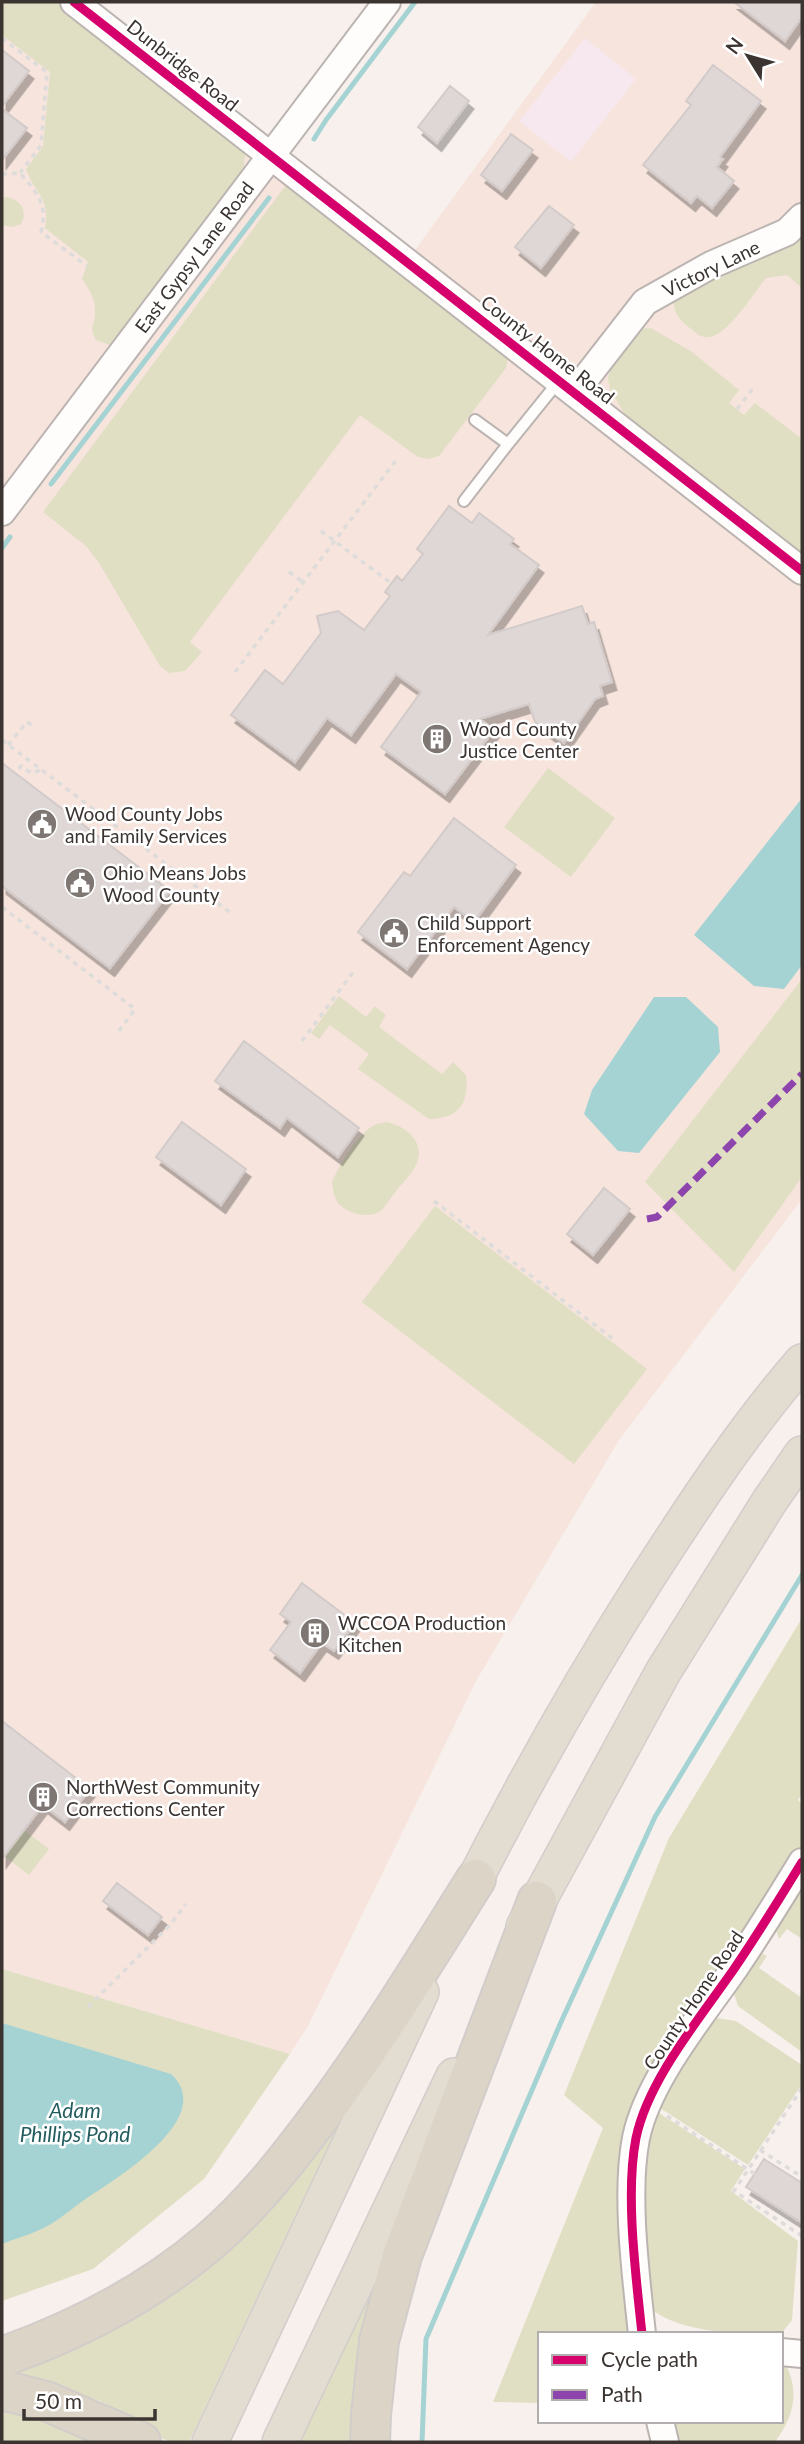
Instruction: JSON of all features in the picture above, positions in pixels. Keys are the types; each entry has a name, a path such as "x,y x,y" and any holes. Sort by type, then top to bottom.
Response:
{"highway":[{"path":"210,2442 475,1879 545,1749 604,1647 694,1504 734,1446 802,1362"},
{"path":"280,2442 537,1901 663,1672 802,1454"},
{"path":"2,2357 100,2317 140,2293 210,2241 246,2208 282,2167 339,2092 475,1879"},
{"path":"370,2442 379,2341 402,2256 537,1901"},
{"path":"2,2390 46,2400 141,2442"}],"street":[{"name":"Dunbridge Road","path":"74,2 271,155"},
{"name":"East Gypsy Lane Road","path":"2,512 387,2"},
{"name":"County Home Road","path":"271,155 802,571"},
{"name":"Victory Lane","path":"567,387 645,302 711,265 787,232 802,217"},
{"name":"County Home Road","path":"642,2332 636,2284 633,2165 636,2139 647,2103 802,1862"},
{"path":"783,2351 802,2354"},
{"path":"660,2423 665,2442"}],"lane":[{"path":"464,501 508,444 567,387"},
{"path":"475,419 508,444"}],"path":[{"path":"2,38 47,72 41,145 20,173 2,174"},
{"path":"20,173 36,192 45,215 41,232 87,266"},
{"path":"737,409 754,387"},
{"path":"235,671 397,459"},
{"path":"321,531 391,583"},
{"path":"289,572 303,582"},
{"path":"8,745 27,722 32,725"},
{"path":"2,740 231,913"},
{"path":"26,759 20,768 31,773 41,770"},
{"path":"2,907 135,1009 119,1031"},
{"path":"302,1041 354,971"},
{"path":"434,1201 613,1339"},
{"path":"88,2007 170,1925 186,1904"},
{"path":"802,2088 734,2191 802,2236"},
{"path":"647,2103 755,2174"},
{"path":"760,2150 799,2175"}],"shaded area":[{"path":"2,2 74,2 407,261 596,2 802,2 802,1199 619,1440 476,1681 308,2026 290,2054 2,1969"},
{"path":"585,38 636,79 571,162 519,121"}],"green space":[{"path":"2,2 57,2 241,146 245,155 243,176 113,346 96,340 92,331 95,308 82,279 88,262 45,228 44,202 26,169 43,146 50,72 2,35"},
{"path":"286,185 298,188 509,355 506,368 439,456 428,459 418,457 360,415 190,642 202,652 185,671 169,673 160,666 99,563 86,546 43,512"},
{"path":"7,197 22,207 24,215 21,224 12,227 2,225 2,198"},
{"path":"802,233 802,288 787,275 766,278 732,321 716,335 709,337 699,335 679,318 673,296"},
{"path":"651,328 692,352 739,390 729,403 744,415 755,403 802,439 802,559 630,422 610,390 608,378 614,358 635,329"},
{"path":"548,768 615,818 571,877 504,827"},
{"path":"802,979 802,1177 734,1272 645,1182"},
{"path":"339,996 366,1017 375,1006 386,1015 379,1027 442,1074 453,1062 466,1075 466,1094 460,1108 448,1116 429,1119 358,1069 369,1054 330,1025 319,1039 311,1033"},
{"path":"387,1122 411,1134 418,1145 417,1163 379,1212 363,1215 352,1212 337,1201 332,1182 343,1160 360,1137 373,1126"},
{"path":"435,1206 647,1369 574,1464 362,1302"},
{"path":"802,1618 802,1794 798,1800 802,1804 802,1845 625,2150 620,2261 631,2332 538,2332 538,2403 493,2402 603,2128 564,2095 669,1838"},
{"path":"24,1830 49,1849 29,1875 4,1856"},
{"path":"802,1879 802,1939 787,1929 779,1939 774,1925"},
{"path":"757,1951 767,1956 759,1968 802,1998 802,2052 738,2006 732,1987"},
{"path":"2,1969 290,2054 204,2179 93,2269 2,2301"},
{"path":"710,2017 736,2021 802,2065 802,2084 748,2165 660,2108 679,2063"},
{"path":"656,2111 745,2169 731,2191 798,2241 792,2320 783,2332 727,2332 690,2327 657,2313 644,2303 638,2181"},
{"path":"332,2128 335,2131 189,2442 163,2439 139,2421 98,2400 46,2384 2,2377"},
{"path":"376,2272 355,2442 300,2442"},
{"path":"784,2361 792,2382 793,2402 787,2422 775,2442 674,2442 669,2423 783,2423"},
{"path":"2,2402 116,2442 2,2442"}],"water":[{"path":"802,798 802,965 784,989 754,986 694,935"},
{"path":"654,997 686,997 718,1027 720,1052 639,1153 618,1151 584,1114 592,1090"},
{"name":"Adam Phillips Pond","path":"2,2023 171,2074 182,2091 182,2109 173,2127 158,2145 119,2176 50,2224 2,2244"}],"building":[{"path":"734,2 802,2 802,17 785,41"},
{"path":"2,50 29,71 2,106"},
{"path":"713,65 761,101 720,157 723,159 717,167 734,181 712,208 697,196 691,203 643,165 691,105 686,101"},
{"path":"450,86 469,101 437,143 418,127"},
{"path":"2,109 27,128 2,160"},
{"path":"511,134 533,150 502,191 481,175"},
{"path":"549,206 574,225 541,268 515,247"},
{"name":"Wood County Justice Center","path":"449,506 472,523 479,513 514,539 510,544 539,565 488,635 582,606 588,624 594,622 612,682 600,686 603,696 595,699 564,743 535,722 529,704 480,719 494,730 445,794 381,747 421,692 396,674 351,735 327,718 295,762 231,715 265,670 283,684 321,633 317,616 338,611 364,630 390,596 385,592 397,576 402,581 423,554 417,549"},
{"name":"Wood County Jobs and Family Services","path":"2,763 170,891 110,968 2,886"},
{"path":"454,818 516,865 474,922 454,907 407,969 358,932 404,872 410,876"},
{"path":"244,1041 359,1128 338,1157 287,1118 280,1128 215,1081"},
{"path":"182,1122 246,1169 221,1205 156,1157"},
{"path":"604,1188 630,1209 593,1255 567,1234"},
{"name":"WCCOA Production Kitchen","path":"302,1583 355,1623 334,1651 322,1643 300,1673 270,1650 291,1622 280,1614"},
{"name":"NorthWest Community Corrections Center","path":"2,1721 90,1789 65,1822 43,1805 2,1859"},
{"path":"117,1883 162,1917 148,1935 103,1901"},
{"path":"764,2159 802,2183 802,2223 746,2187"}],"waterway":[{"path":"314,139 415,2"},
{"path":"51,484 269,198"},
{"path":"2,548 10,537"},
{"path":"422,2442 426,2339 561,2022 655,1817 802,1575"}],"marked path":[{"path":"647,1219 657,1217 802,1074"}],"cycle path":[{"path":"74,2 802,571"},
{"path":"642,2332 631,2184 636,2138 642,2116 663,2072 743,1956 802,1862"}],"place":[{"name":"Wood County Justice Center","path":"437,739"},
{"name":"Wood County Jobs and Family Services","path":"42,824"},
{"name":"Ohio Means Jobs Wood County","path":"80,883"},
{"name":"Child Support Enforcement Agency","path":"394,933"},
{"name":"WCCOA Production Kitchen","path":"315,1633"},
{"name":"NorthWest Community Corrections Center","path":"43,1797"}]}
